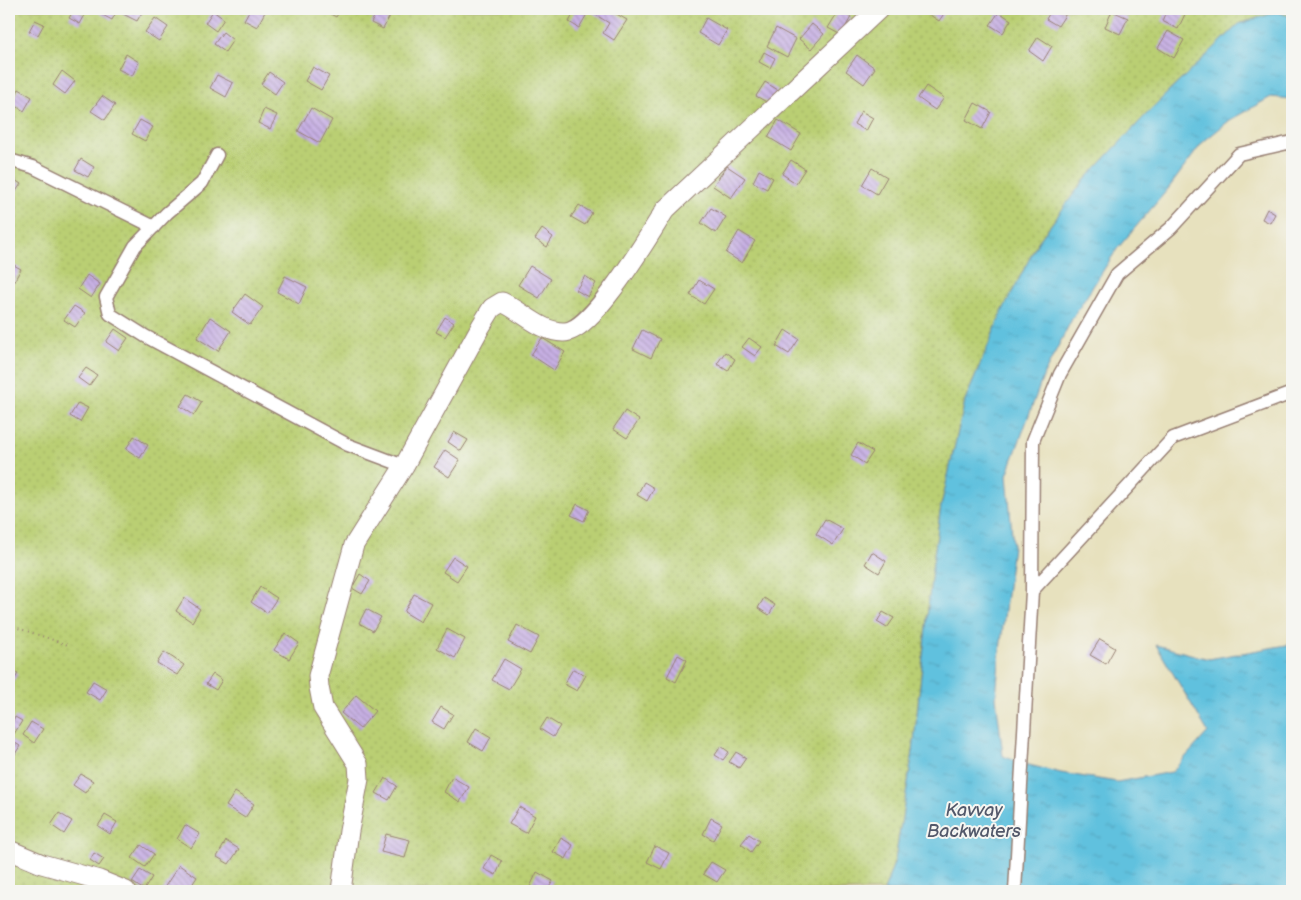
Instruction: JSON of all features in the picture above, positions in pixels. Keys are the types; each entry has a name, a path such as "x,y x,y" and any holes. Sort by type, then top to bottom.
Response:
{"street":[{"path":"341,891 349,831 359,780 358,764 323,708 318,687 318,676 354,544 404,466 481,326 492,308 502,302 553,331 566,333 575,329 598,309 665,210 879,9"},
{"path":"1015,891 1032,591 1033,440 1060,374 1117,274 1171,228 1239,154 1292,142"},
{"path":"217,155 202,184 167,213 135,246 106,296 110,314 145,336 340,441 404,466"},
{"path":"9,160 33,167 154,227"},
{"path":"1032,591 1173,438 1292,393"},
{"path":"9,850 42,864 99,880 126,891"}],"path":[{"path":"9,625 68,645"}],"green space":[{"path":"9,9 1292,9 1292,17 1277,12 1239,24 1157,103 1082,183 1038,242 1002,312 965,401 941,506 932,570 913,752 895,860 884,891 9,891"}],"water":[{"name":"Kavvay Backwaters","path":"1277,12 1292,17 1292,99 1271,97 1230,120 1203,142 1168,189 1117,249 1072,319 1044,374 1007,475 1013,546 996,697 1003,756 1021,763 1061,773 1117,782 1172,772 1208,732 1156,645 1209,659 1292,644 1292,891 884,891 895,860 913,752 932,570 941,506 965,401 1002,312 1038,242 1082,183 1157,103 1239,24"}],"building":[{"path":"74,9 85,15 80,24 69,18"},
{"path":"99,9 118,9 112,20 97,12"},
{"path":"126,9 144,9 137,21 123,14"},
{"path":"250,9 266,10 257,27 244,20"},
{"path":"321,9 341,9 336,17"},
{"path":"378,9 391,14 383,29 371,23"},
{"path":"576,9 590,9 579,28 569,22"},
{"path":"593,9 608,9 627,20 614,40 603,33 609,23 591,12"},
{"path":"921,9 947,9 939,21"},
{"path":"1052,9 1061,9 1067,12 1058,26 1046,19"},
{"path":"1167,9 1180,9 1186,12 1178,29 1162,21"},
{"path":"839,10 851,17 841,35 828,28"},
{"path":"213,11 224,19 216,31 205,23"},
{"path":"1112,11 1128,18 1120,34 1105,27"},
{"path":"999,12 1011,20 1003,33 990,25"},
{"path":"155,18 168,27 159,41 145,32"},
{"path":"706,18 727,30 718,45 698,33"},
{"path":"35,20 44,24 38,35 29,31"},
{"path":"812,24 824,34 811,49 799,39"},
{"path":"776,28 796,39 787,57 767,46"},
{"path":"1168,31 1184,40 1174,58 1158,48"},
{"path":"223,32 233,40 225,52 214,44"},
{"path":"1038,37 1052,46 1043,61 1029,51"},
{"path":"764,52 775,58 770,68 759,62"},
{"path":"126,54 139,62 132,76 118,69"},
{"path":"857,55 875,68 864,84 846,71"},
{"path":"313,67 329,76 321,90 305,81"},
{"path":"62,71 75,81 65,94 53,85"},
{"path":"269,72 283,82 275,94 261,84"},
{"path":"217,75 233,83 226,97 210,88"},
{"path":"765,82 778,90 770,104 756,96"},
{"path":"926,86 944,98 935,110 918,98"},
{"path":"19,89 32,97 24,111 11,103"},
{"path":"102,96 115,105 105,120 91,111"},
{"path":"975,103 991,112 982,129 966,120"},
{"path":"311,108 332,120 320,143 298,131"},
{"path":"264,109 277,115 270,129 258,123"},
{"path":"861,111 873,118 866,131 854,124"},
{"path":"140,120 153,127 145,141 132,134"},
{"path":"778,120 801,134 791,151 768,137"},
{"path":"81,159 94,167 88,177 75,170"},
{"path":"791,160 805,169 796,183 782,174"},
{"path":"727,166 745,178 731,198 713,186"},
{"path":"872,168 887,177 877,194 862,185"},
{"path":"759,170 773,178 767,189 753,182"},
{"path":"9,176 21,184 10,200 9,199"},
{"path":"579,205 592,213 585,225 571,217"},
{"path":"711,208 726,217 716,233 701,223"},
{"path":"1267,209 1275,214 1270,223 1262,219"},
{"path":"542,229 553,237 547,247 535,239"},
{"path":"739,231 755,241 742,263 726,253"},
{"path":"10,263 21,269 13,283 9,281"},
{"path":"530,266 551,279 539,298 518,285"},
{"path":"87,275 100,284 91,298 78,289"},
{"path":"285,276 307,287 299,304 277,292"},
{"path":"585,276 596,283 588,297 576,290"},
{"path":"699,280 714,289 704,304 690,295"},
{"path":"245,294 263,307 250,325 232,312"},
{"path":"74,306 85,313 75,327 64,320"},
{"path":"210,317 231,331 218,351 197,338"},
{"path":"445,317 454,323 445,337 436,332"},
{"path":"115,329 128,338 119,351 106,342"},
{"path":"642,330 660,339 651,358 633,349"},
{"path":"785,330 799,339 789,354 776,346"},
{"path":"542,338 565,352 554,370 531,355"},
{"path":"749,338 762,347 755,356 742,347"},
{"path":"725,352 735,359 728,371 717,364"},
{"path":"86,368 97,375 89,386 78,378"},
{"path":"188,394 202,402 194,415 180,406"},
{"path":"78,403 88,408 80,422 70,416"},
{"path":"625,411 639,420 627,438 613,429"},
{"path":"454,432 468,440 461,451 448,442"},
{"path":"134,436 148,445 140,458 126,449"},
{"path":"858,443 873,452 865,464 851,455"},
{"path":"445,450 460,460 449,477 434,467"},
{"path":"644,482 654,488 647,501 637,495"},
{"path":"577,504 589,510 584,521 571,515"},
{"path":"825,519 843,529 833,545 816,534"},
{"path":"872,552 886,561 879,573 865,564"},
{"path":"453,557 467,566 457,581 443,572"},
{"path":"360,574 370,581 362,594 352,588"},
{"path":"260,587 277,598 267,613 251,602"},
{"path":"414,594 431,603 421,622 404,612"},
{"path":"184,598 200,609 192,622 176,611"},
{"path":"764,598 775,605 769,615 758,608"},
{"path":"366,609 381,617 373,631 359,623"},
{"path":"883,612 894,618 887,628 877,622"},
{"path":"517,625 539,637 530,654 508,642"},
{"path":"447,629 465,639 455,658 437,648"},
{"path":"285,633 299,643 289,659 274,650"},
{"path":"1100,639 1115,648 1106,664 1090,655"},
{"path":"164,652 184,665 177,675 157,663"},
{"path":"678,655 687,660 676,682 667,677"},
{"path":"504,659 521,669 509,689 492,680"},
{"path":"9,668 18,674 9,687"},
{"path":"573,669 586,675 577,691 564,684"},
{"path":"213,674 222,680 216,690 206,684"},
{"path":"93,681 107,689 100,700 86,692"},
{"path":"356,695 375,711 360,729 341,713"},
{"path":"441,707 453,714 444,729 432,722"},
{"path":"15,717 22,721 14,734 9,730 9,727"},
{"path":"547,718 560,726 553,737 540,729"},
{"path":"31,722 43,729 34,743 23,735"},
{"path":"476,728 491,737 483,751 468,742"},
{"path":"9,739 20,746 12,759 9,756"},
{"path":"721,746 729,752 723,760 715,755"},
{"path":"736,752 746,758 739,768 729,762"},
{"path":"81,774 93,781 85,793 73,785"},
{"path":"452,777 469,787 460,802 444,792"},
{"path":"385,778 397,786 389,800 376,793"},
{"path":"235,792 254,804 245,818 226,806"},
{"path":"519,807 535,816 526,833 509,824"},
{"path":"59,813 72,821 64,834 51,825"},
{"path":"105,815 117,822 110,834 98,826"},
{"path":"711,818 722,824 713,840 703,834"},
{"path":"185,825 200,834 191,848 177,839"},
{"path":"386,834 410,840 405,858 381,852"},
{"path":"749,834 759,841 751,852 741,844"},
{"path":"561,838 573,845 566,859 553,852"},
{"path":"226,841 239,849 229,864 217,857"},
{"path":"141,845 154,854 145,867 132,858"},
{"path":"655,846 669,853 661,869 647,862"},
{"path":"94,853 104,859 99,866 90,860"},
{"path":"491,855 502,861 496,875 484,869"},
{"path":"711,862 725,870 717,882 703,874"},
{"path":"179,865 197,877 188,891 162,891"},
{"path":"140,870 152,877 144,890 132,882"},
{"path":"537,872 553,881 547,891 538,891 530,887"}]}
